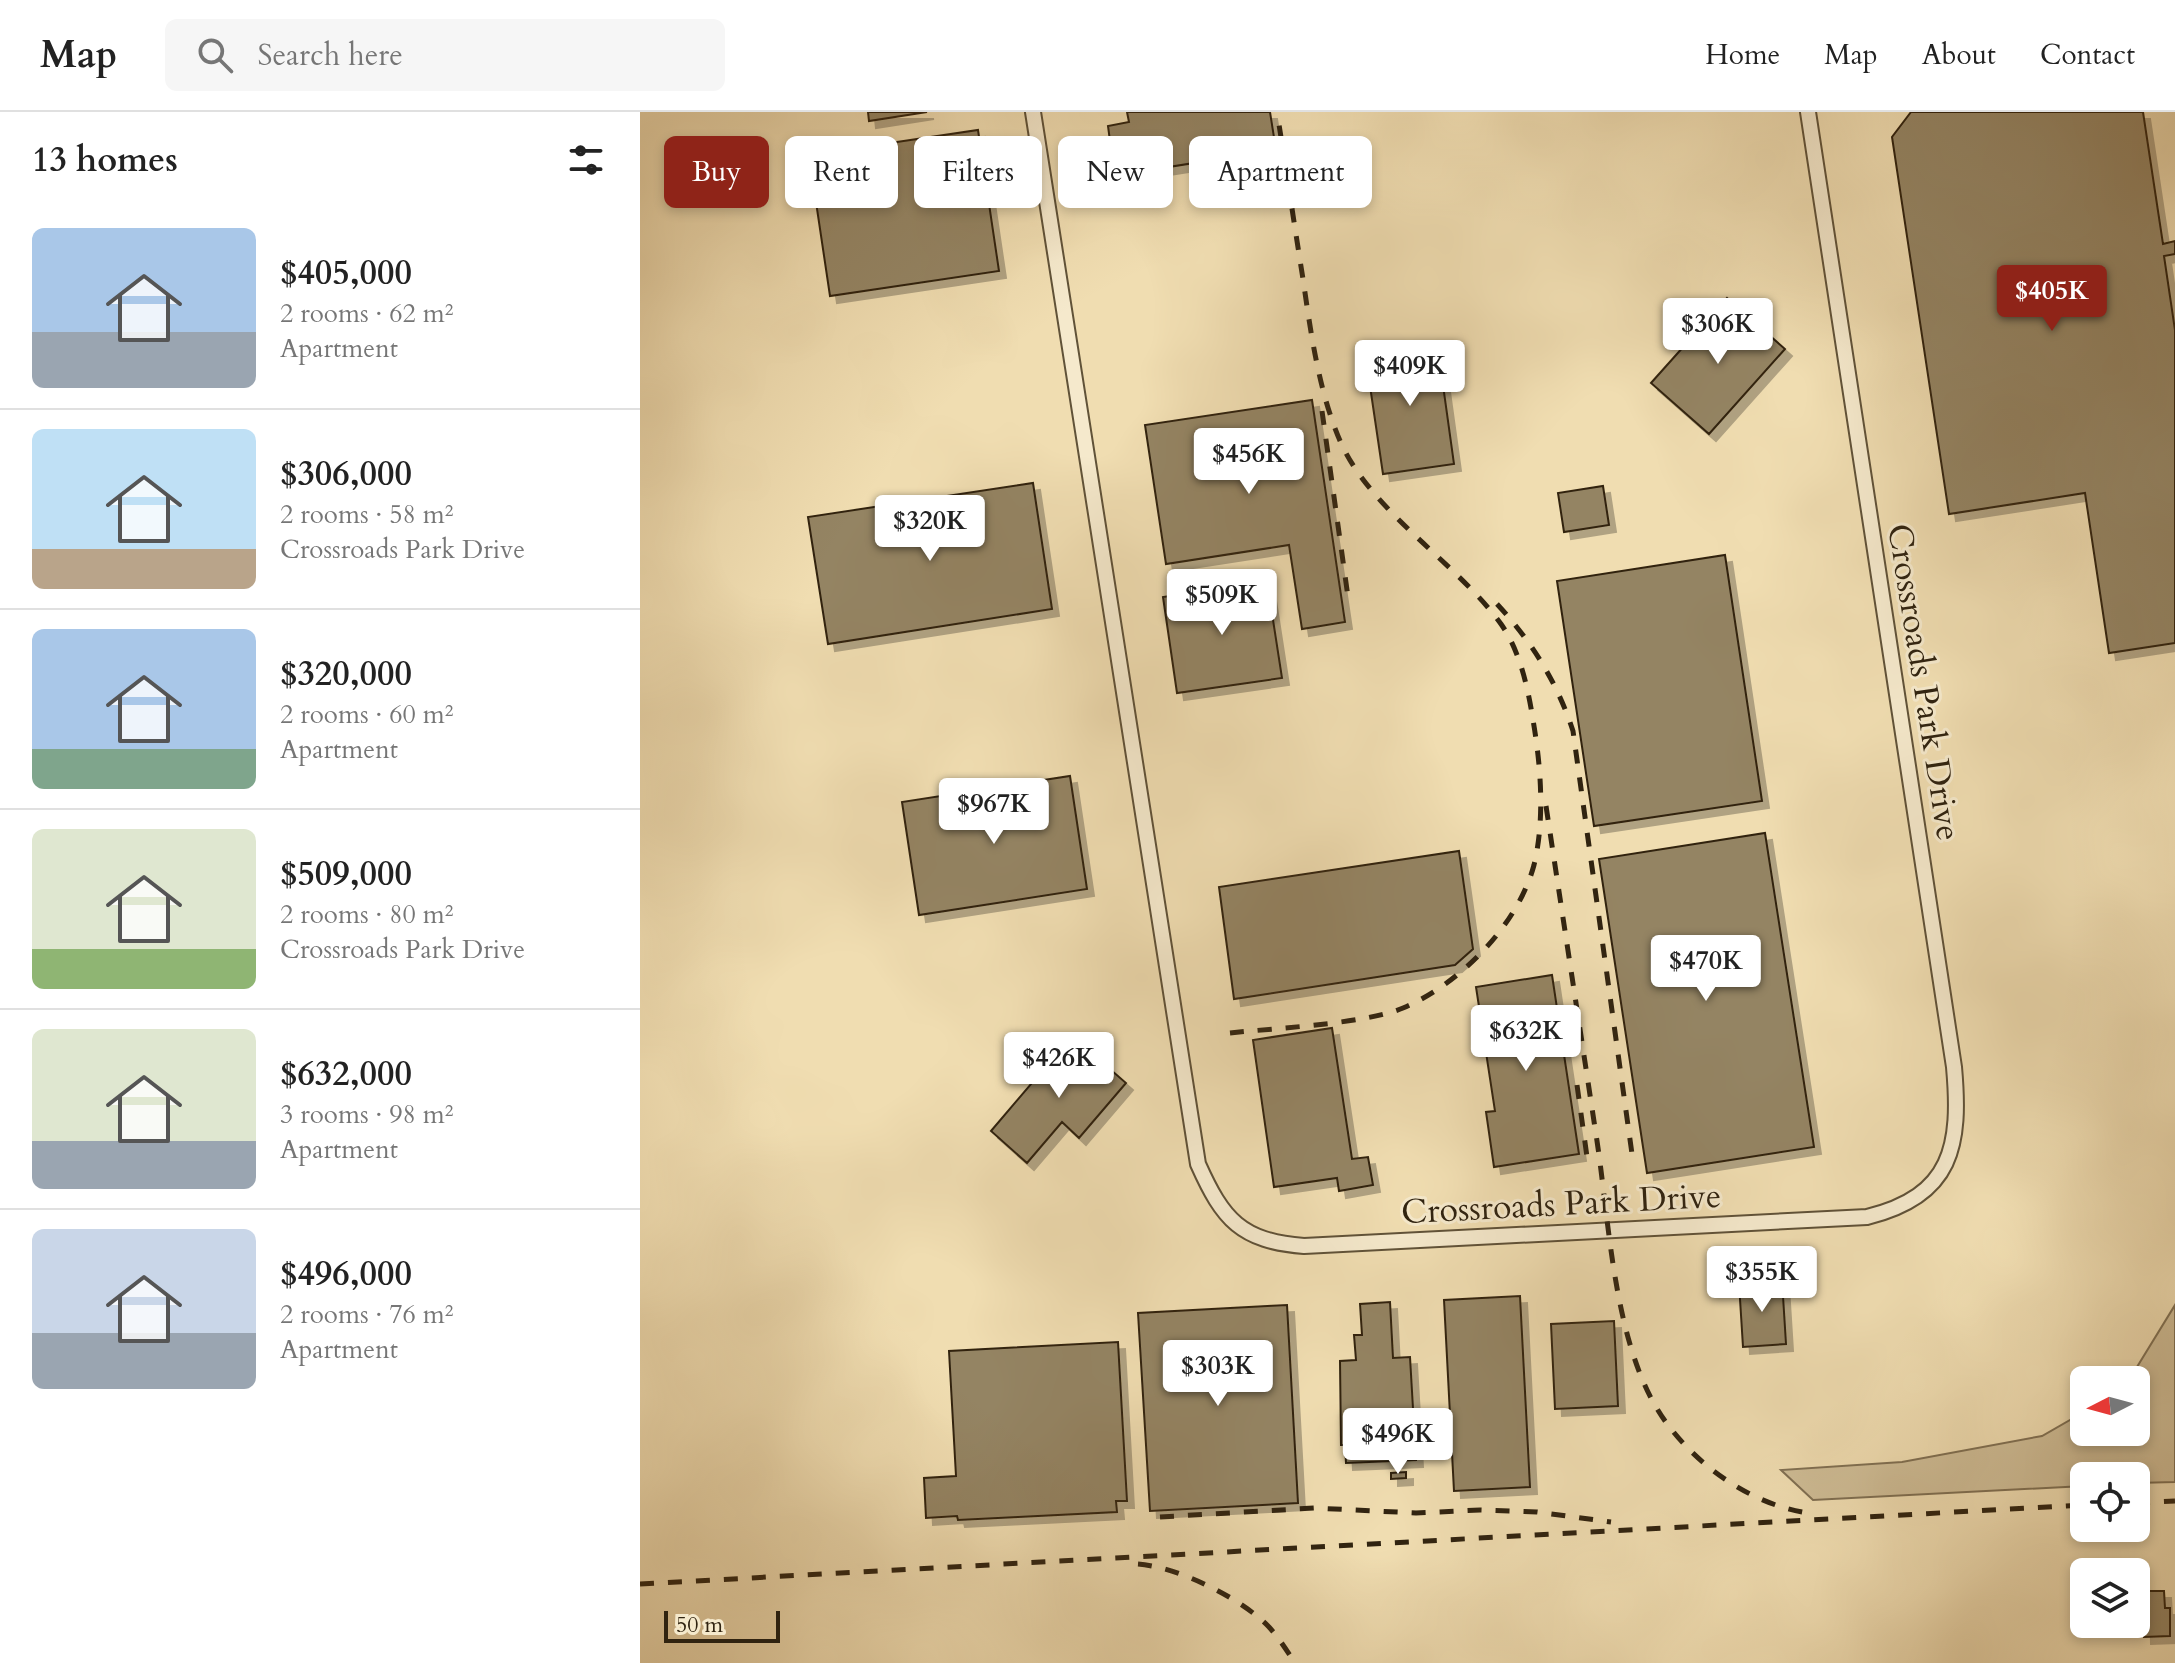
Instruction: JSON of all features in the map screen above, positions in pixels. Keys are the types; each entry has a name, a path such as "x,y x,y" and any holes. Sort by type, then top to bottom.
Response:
{"street":[{"name":"Crossroads Park Drive","path":"1033,112 1198,1164 1227,1217 1247,1233 1273,1244 1304,1246 1867,1217 1897,1209 1915,1199 1941,1170 1954,1145 1958,1117 1954,1067 1808,112"}],"shaded area":[{"path":"2175,1305 2175,1482 2150,1483 2150,1462 2070,1462 2070,1487 1813,1500 1781,1470 1902,1462 2042,1436 2070,1420 2070,1446 2150,1446 2150,1366 2138,1366"}],"building":[{"path":"868,112 927,112 869,121"},
{"path":"1127,112 1270,112 1274,136 1189,136 1189,164 1173,166 1173,136 1109,136 1108,126 1129,122"},
{"path":"1911,112 2143,112 2163,244 2175,241 2175,254 2164,256 2175,330 2175,643 2109,653 2085,493 1949,514 1892,137"},
{"path":"978,130 979,136 937,136"},
{"path":"914,139 914,208 990,208 999,271 830,296 817,208 898,208 898,142"},
{"path":"1727,298 1785,349 1709,434 1651,383"},
{"path":"1437,342 1454,464 1383,474 1365,352"},
{"path":"1312,400 1345,622 1302,629 1289,545 1166,564 1145,425"},
{"path":"1033,483 1052,609 828,644 808,517"},
{"path":"1603,486 1609,525 1564,532 1558,493"},
{"path":"1725,555 1762,801 1594,826 1557,581"},
{"path":"1267,581 1282,678 1177,693 1163,597"},
{"path":"1070,776 1087,889 919,915 902,802"},
{"path":"1765,833 1814,1147 1647,1173 1599,859"},
{"path":"1459,851 1473,949 1455,965 1234,999 1219,887"},
{"path":"1552,975 1579,1154 1494,1167 1486,1112 1495,1111 1476,987"},
{"path":"1332,1028 1352,1159 1368,1157 1373,1185 1339,1191 1337,1178 1274,1187 1253,1040"},
{"path":"1072,1036 1126,1083 1079,1138 1062,1122 1027,1163 991,1131"},
{"path":"1782,1280 1786,1344 1743,1347 1739,1283"},
{"path":"1520,1296 1530,1487 1454,1491 1444,1300"},
{"path":"1390,1302 1393,1358 1410,1357 1416,1460 1346,1463 1345,1445 1341,1445 1340,1361 1356,1360 1354,1335 1362,1335 1360,1304"},
{"path":"1287,1305 1298,1503 1150,1511 1138,1313"},
{"path":"1614,1321 1618,1406 1555,1409 1551,1324"},
{"path":"1118,1342 1127,1501 1116,1501 1117,1512 958,1520 957,1516 926,1518 924,1478 956,1476 949,1351"},
{"path":"1406,1472 1406,1478 1391,1479 1391,1473"},
{"path":"2150,1591 2164,1591 2165,1608 2170,1608 2170,1636 2150,1637"}],"railway":[{"path":"1230,1033 1366,1018 1403,1008 1445,984 1484,950 1515,909 1534,865 1541,811 1531,708 1522,670 1508,635 1483,602 1373,492 1355,468 1333,424 1313,342 1277,112"},
{"path":"1322,411 1348,597"},
{"path":"1497,604 1542,663 1573,731 1633,1161"},
{"path":"1546,806 1617,1289 1636,1363 1650,1396 1668,1425 1696,1456 1749,1493 1788,1509 1808,1513"},
{"path":"1577,1085 1588,1164"},
{"path":"2150,1502 2175,1501"},
{"path":"640,1584 2070,1506"},
{"path":"1160,1517 1314,1508 1416,1513 1480,1510 1537,1512 1611,1522"},
{"path":"1138,1564 1190,1578 1242,1605 1269,1627 1295,1663"}]}
